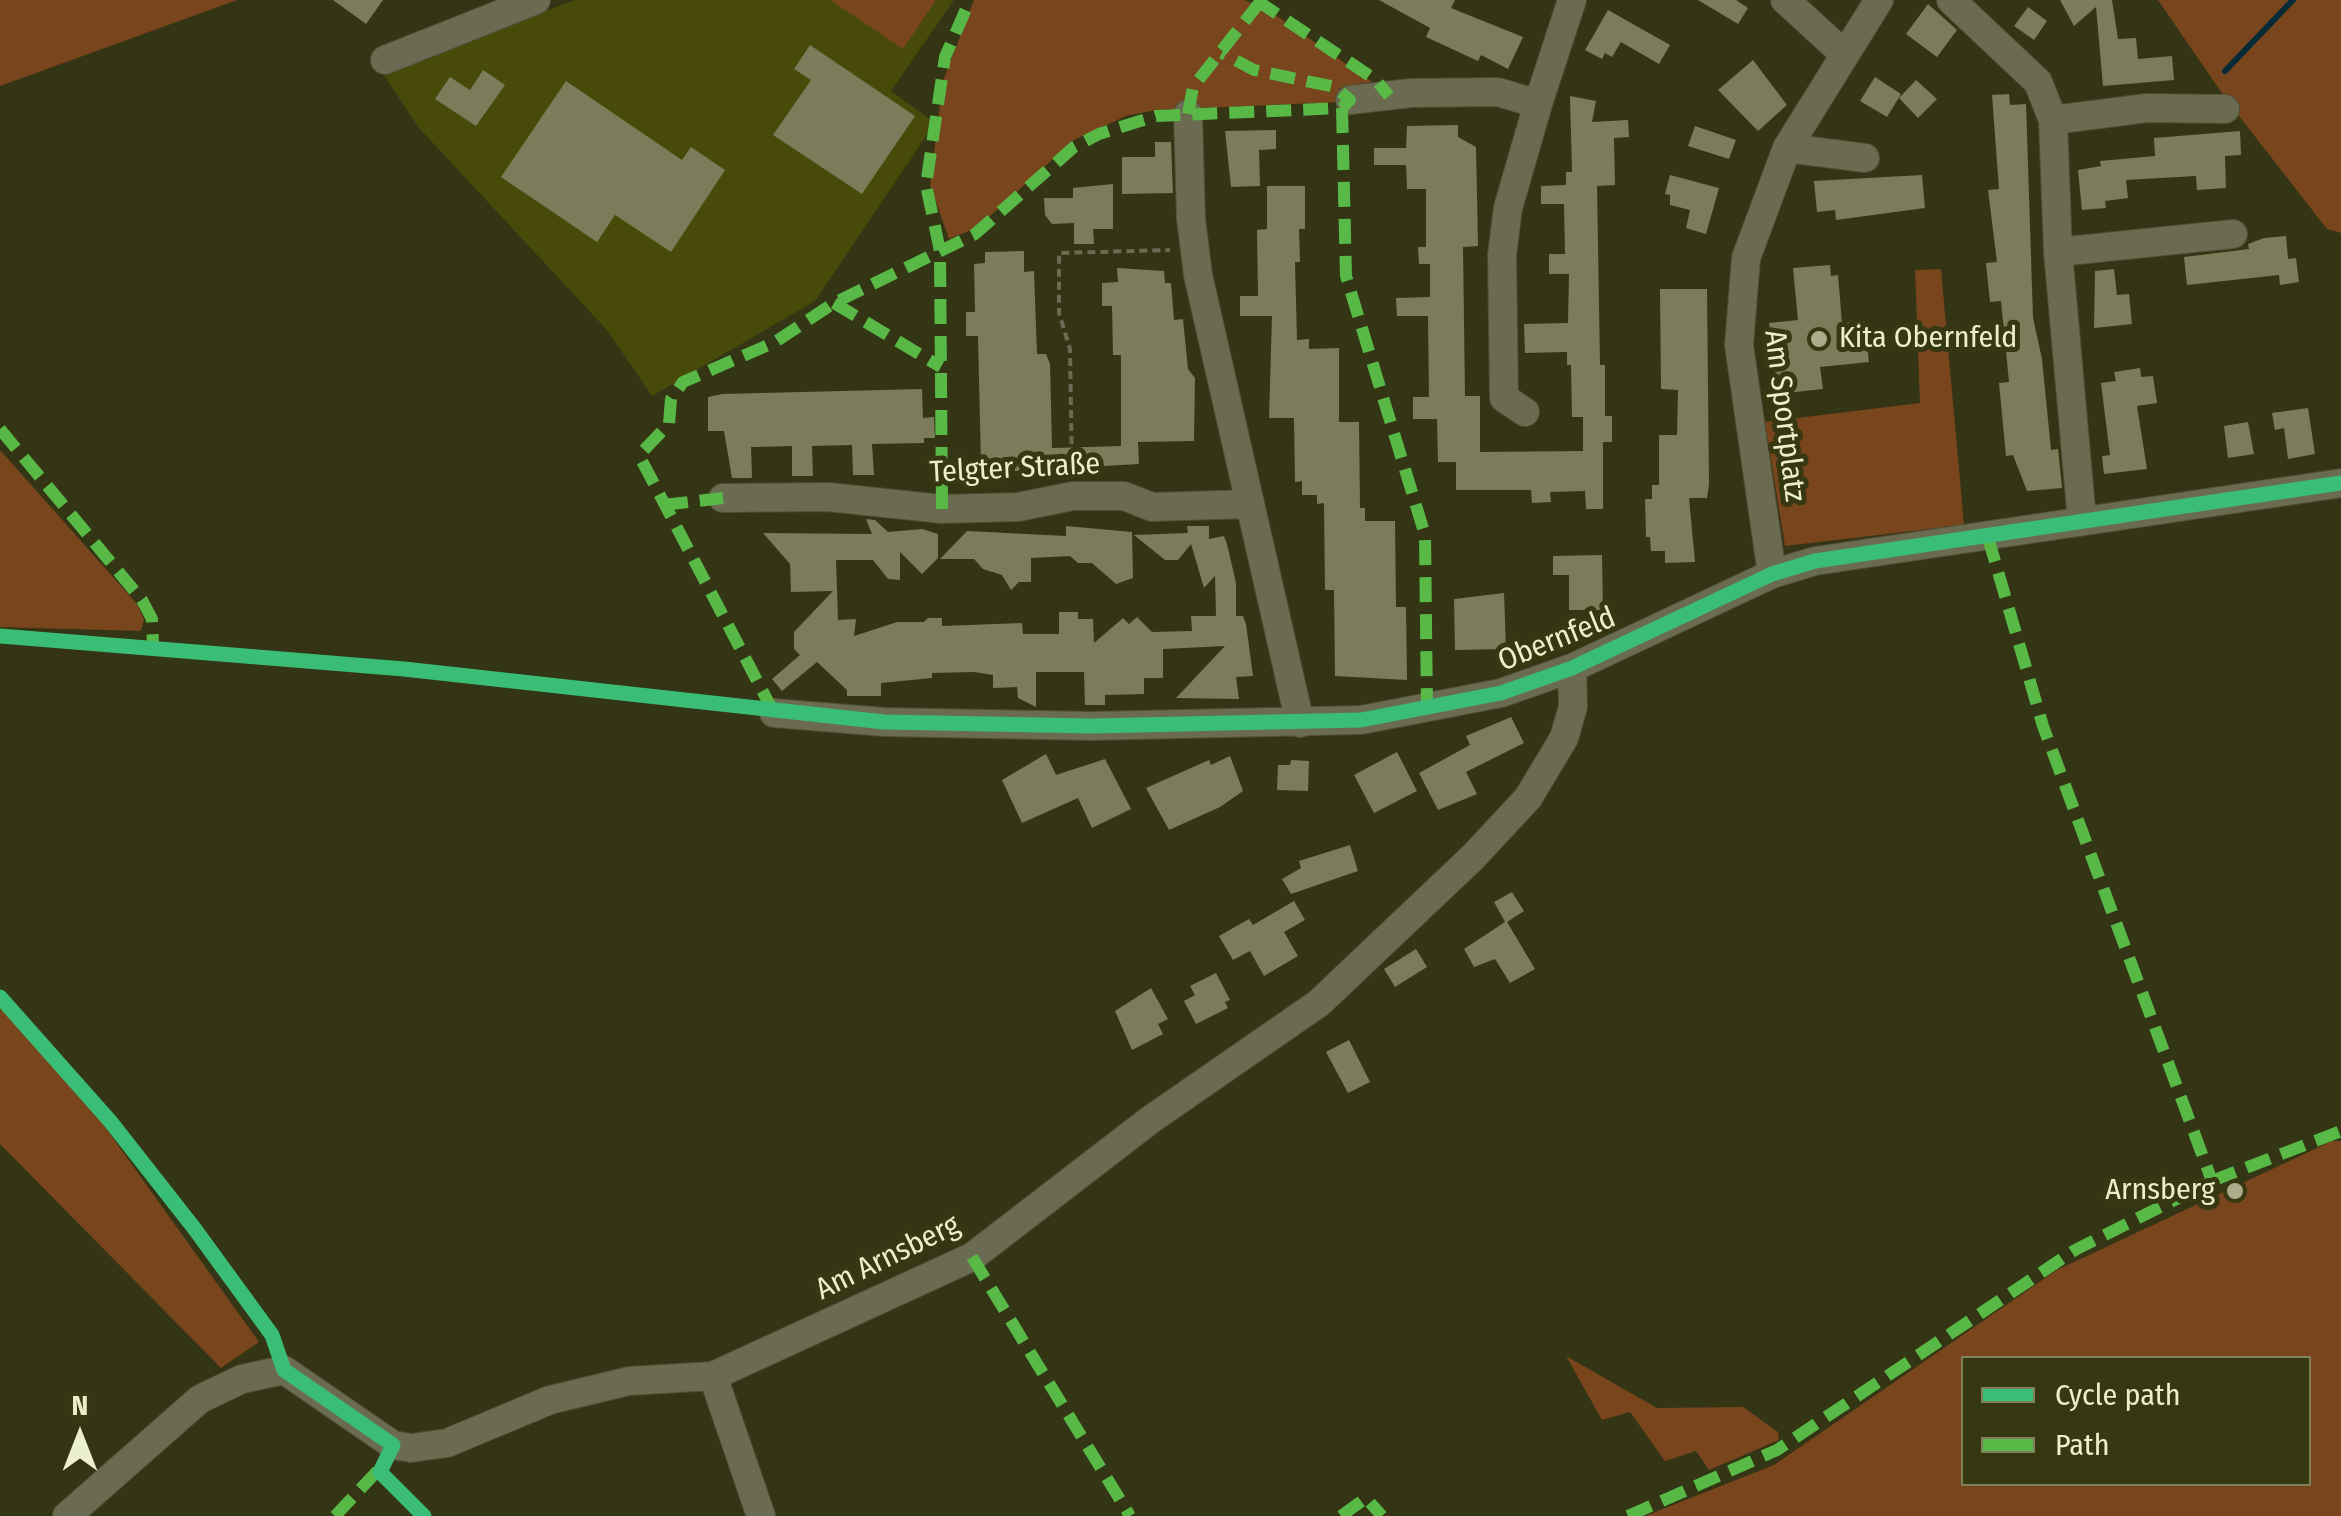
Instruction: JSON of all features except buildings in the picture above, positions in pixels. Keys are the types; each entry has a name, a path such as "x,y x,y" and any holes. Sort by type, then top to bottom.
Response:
{"street":[{"path":"385,60 536,0"},
{"path":"1525,412 1504,398 1502,255 1508,208 1572,0"},
{"path":"1785,0 1843,53"},
{"name":"Am Sportplatz","path":"1772,574 1739,346 1746,258 1787,148 1843,53 1880,0"},
{"path":"1950,0 2038,82 2053,120 2058,252 2082,520"},
{"path":"1350,100 1411,93 1498,92 1538,104"},
{"path":"2053,120 2147,108 2226,109"},
{"path":"1188,114 1195,250 1300,724"},
{"path":"1787,148 1865,158"},
{"path":"2058,252 2233,234"},
{"name":"Obernfeld","path":"774,714 884,722 1092,726 1300,724 1427,710 1500,694 1572,668 1772,574 1815,561 2341,483"},
{"name":"Telgter Straße","path":"723,498 828,497 942,510 1018,507 1073,496 1124,496 1152,507 1249,504"},
{"name":"Am Arnsberg","path":"67,1516 200,1399 242,1379 284,1370 393,1445 411,1448 447,1442 550,1400 628,1382 713,1376 972,1257 1150,1120 1319,1003 1473,858 1528,798 1564,738 1573,707 1572,668"},
{"path":"713,1376 762,1516"}],"path":[{"path":"1073,496 1070,349 1059,313 1059,253 1195,250"}],"shaded area":[{"path":"0,0 237,0 0,86"},
{"path":"575,0 954,0 891,91 935,123 815,301 652,396 607,330 419,128 382,72"},
{"path":"830,0 936,0 903,49"},
{"path":"974,0 1244,0 1267,9 1372,82 1339,88 1339,102 1156,110 1126,116 1074,140 978,227 949,239 930,185 943,81"},
{"path":"2158,0 2341,0 2341,233 2327,229 2228,102"},
{"path":"1941,269 1964,525 1785,546 1765,422 1920,403 1915,270"},
{"path":"0,450 137,604 144,620 141,631 0,627"},
{"path":"0,1005 100,1120 259,1342 221,1368 0,1144"},
{"path":"2332,1141 2341,1141 2341,1516 1645,1516 1774,1465 2057,1270"},
{"path":"1566,1356 1657,1408 1743,1407 1778,1432 1779,1440 1709,1470 1696,1451 1665,1461 1630,1412 1602,1420"}],"waterway":[{"path":"2225,71 2293,0"}],"marked path":[{"path":"942,509 940,251 926,185 945,57 970,0"},
{"path":"1256,0 1376,80 1389,96"},
{"path":"1188,114 1193,87 1260,2"},
{"path":"774,713 642,461 643,451 669,424 671,399 683,382 775,342 834,303 975,234 1074,147 1099,134 1156,116 1342,108 1350,100 1335,87 1254,70 1222,53"},
{"path":"1342,108 1346,276 1425,535 1427,710"},
{"path":"834,303 941,367"},
{"path":"0,429 142,600 152,619 153,646"},
{"path":"663,505 723,498"},
{"path":"1628,1516 1777,1450 2075,1250 2212,1181 2043,726 1987,534"},
{"path":"2212,1181 2341,1131"},
{"path":"972,1257 1130,1516"},
{"path":"335,1516 383,1465"},
{"path":"1341,1516 1366,1498 1382,1516"}],"cycle path":[{"path":"0,636 404,669 884,722 1092,726 1361,720 1501,693 1572,668 1772,574 1815,561 2341,483"},
{"path":"0,997 110,1121 194,1228 272,1335 284,1370 393,1445 380,1472 424,1516"}],"place":[{"name":"Kita Obernfeld","path":"1819,339"},
{"name":"Arnsberg","path":"2235,1191"}]}
